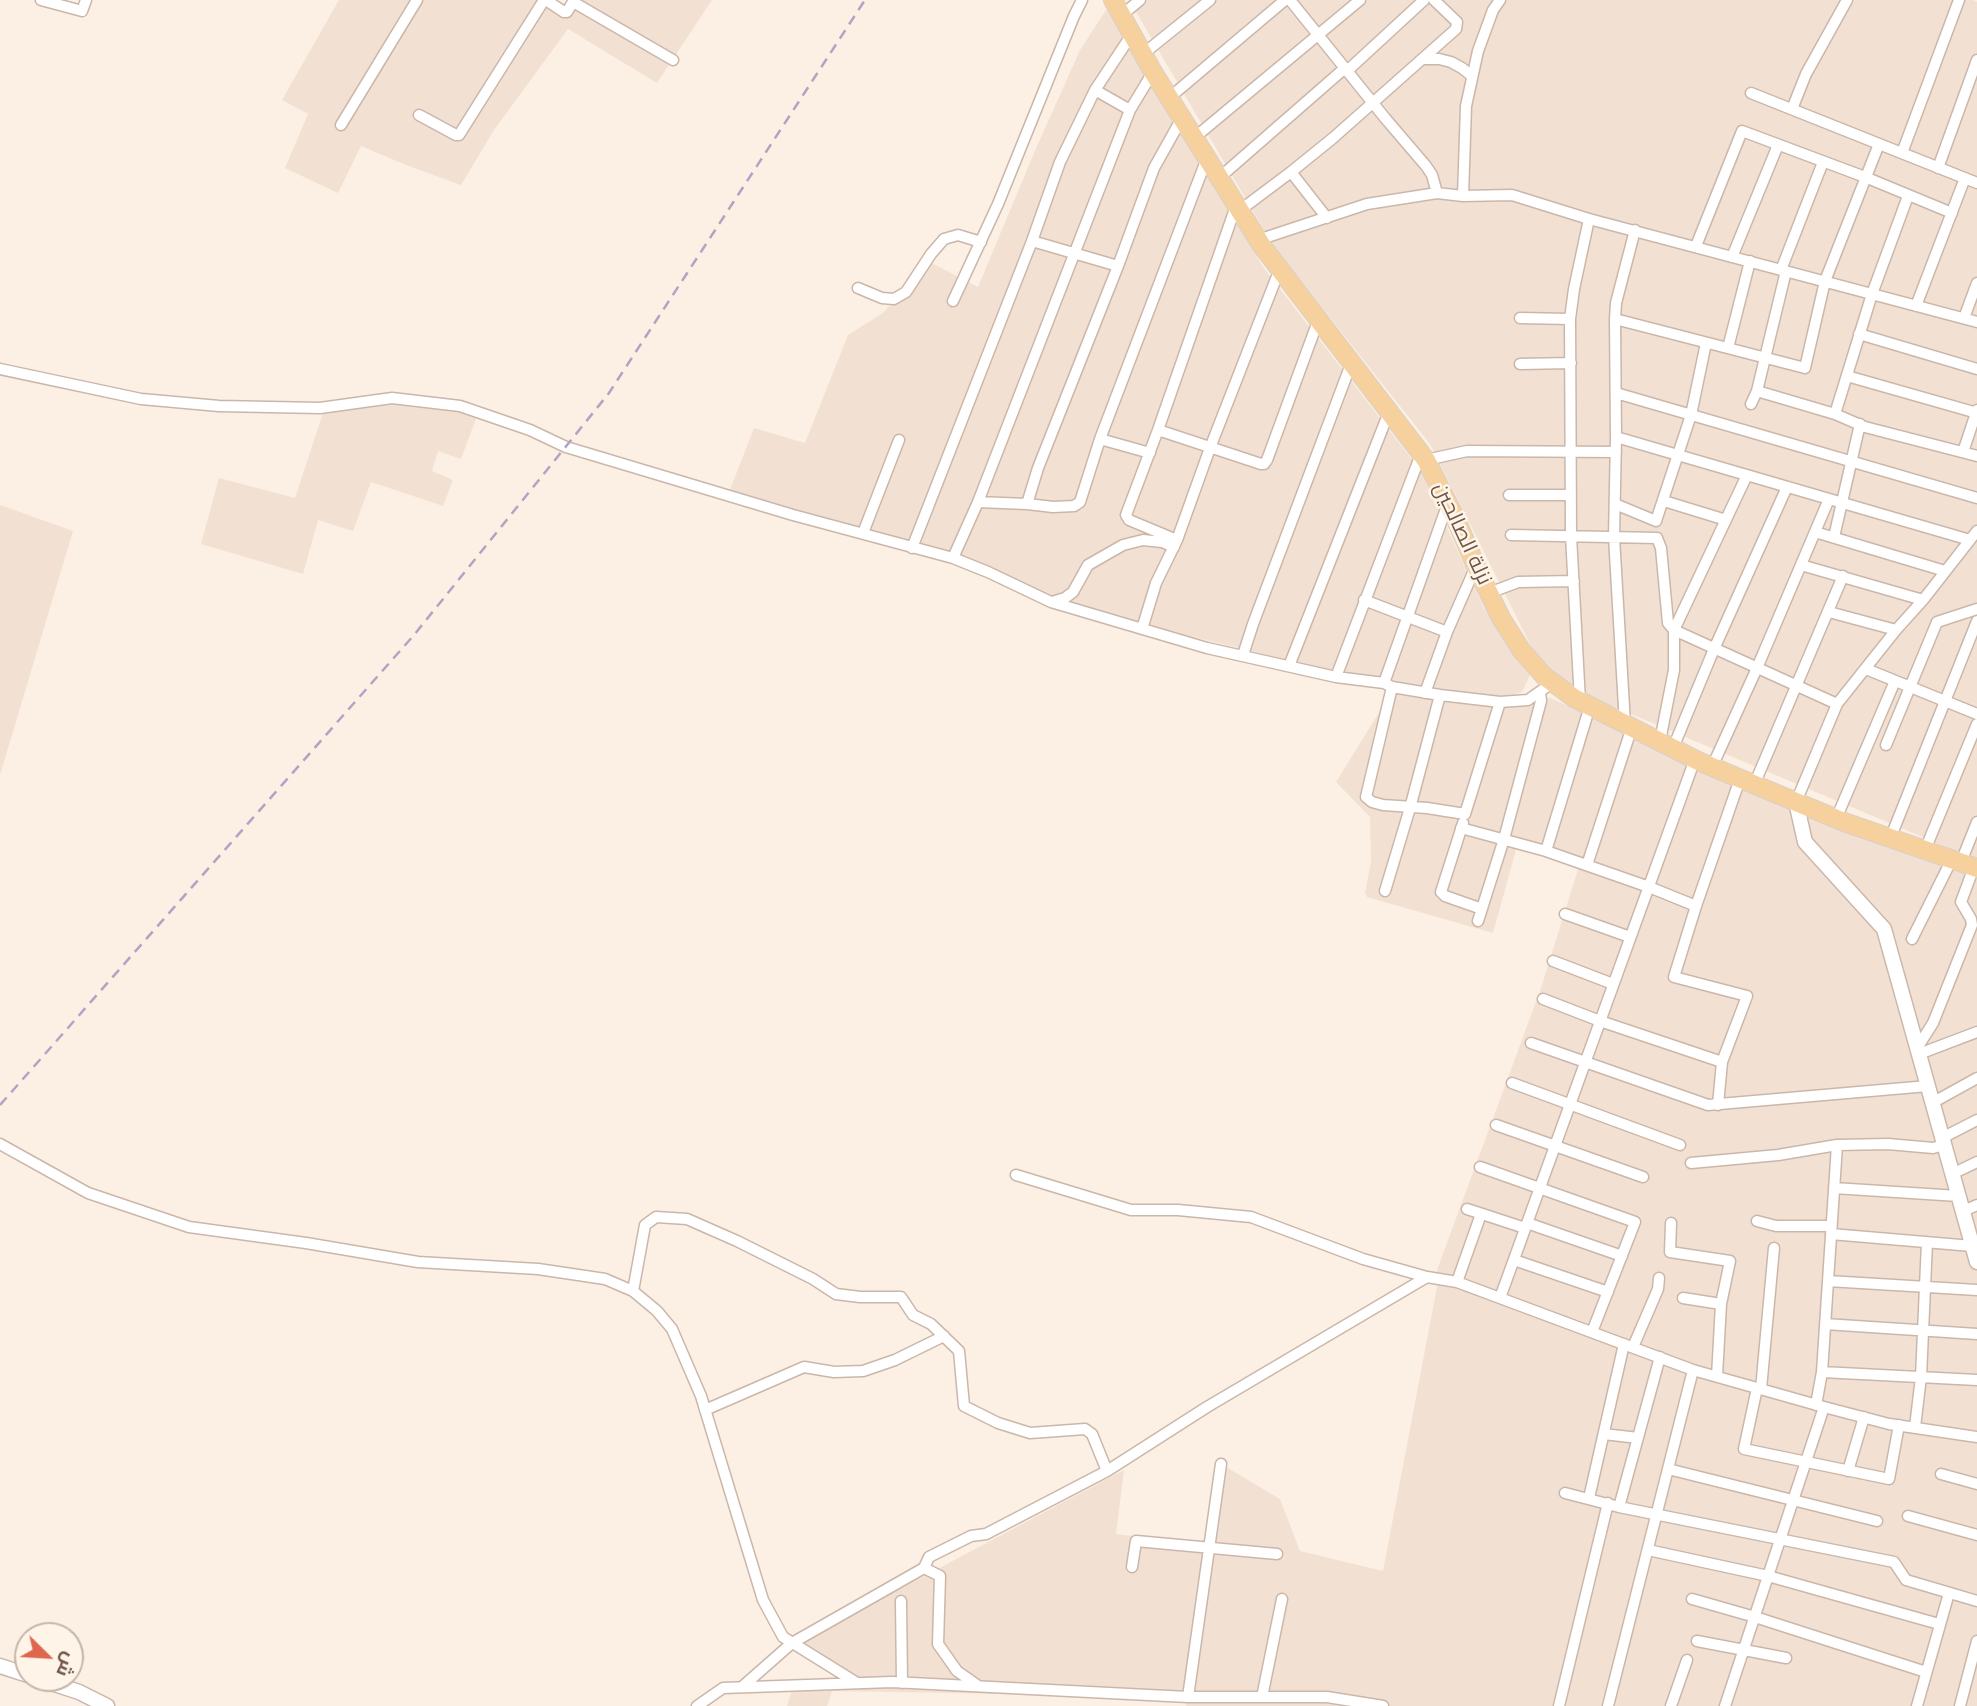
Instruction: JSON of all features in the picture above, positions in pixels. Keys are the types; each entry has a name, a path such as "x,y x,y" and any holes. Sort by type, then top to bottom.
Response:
{"main road":[{"name":"نزلة الصالحين","path":"1117,8 1169,98 1279,271 1424,457 1501,618 1546,687 1747,782 1890,839 1966,864"}],"street":[{"path":"41,0 82,11 86,0"},
{"path":"341,125 417,0"},
{"path":"418,115 456,135 461,133 469,116 545,0 564,12 567,12 574,1 673,60"},
{"path":"953,301 1016,162 1082,0"},
{"path":"1117,8 1140,0"},
{"path":"1143,54 1210,0"},
{"path":"1169,98 1287,0 1426,166 1432,175 1437,193"},
{"path":"1194,138 1360,0"},
{"path":"1219,178 1424,0"},
{"path":"1176,543 1127,519 1126,515 1238,208 1291,172 1333,138 1456,29 1457,22 1434,0"},
{"path":"1463,196 1466,106 1478,51 1493,10 1500,0"},
{"path":"1792,109 1806,74 1847,0"},
{"path":"1902,153 1959,0"},
{"path":"912,548 1032,241 1060,162 1095,90 1132,34"},
{"path":"1423,59 1451,62 1472,76"},
{"path":"1938,168 1977,60"},
{"path":"953,558 978,502 1130,110 1153,72"},
{"path":"1095,90 1130,110"},
{"path":"1751,93 1971,181"},
{"path":"1027,504 1038,468 1154,168 1182,118"},
{"path":"1696,246 1742,131 1865,177 1952,214"},
{"path":"1615,319 1805,368 1825,281 1879,144"},
{"path":"1732,257 1778,145"},
{"path":"978,502 1053,507 1078,504 1207,158"},
{"path":"1751,404 1757,391 1783,271 1823,162"},
{"path":"1916,306 1952,214 1977,168"},
{"path":"1291,172 1327,218"},
{"path":"1258,240 1367,204 1437,193 1463,196 1512,195 1589,219 1977,322"},
{"path":"1835,414 1872,293 1908,197"},
{"path":"1546,851 1585,704 1571,536 1570,319 1589,219"},
{"path":"1587,865 1629,726 1614,537 1615,319 1616,303 1635,230"},
{"path":"858,288 882,298 894,299 906,292 944,239 958,235 981,242"},
{"path":"1032,241 1118,266"},
{"path":"1728,348 1750,261"},
{"path":"1142,629 1156,583 1176,543 1279,271"},
{"path":"1964,318 1977,283"},
{"path":"1520,318 1570,319"},
{"path":"1158,430 1261,464 1267,460 1318,321"},
{"path":"1859,334 1977,369"},
{"path":"1615,504 1657,522 1691,415 1706,343"},
{"path":"1520,364 1571,363"},
{"path":"1243,655 1350,364"},
{"path":"0,382 2,370 141,399 219,406 320,408 392,398 460,406 530,430 566,447 793,515 953,558 1051,602 1207,648 1336,677 1440,695 1500,702 1528,700 1546,687"},
{"path":"1847,376 1977,412 1963,452"},
{"path":"1757,391 1860,424 1977,456"},
{"path":"1616,393 1977,498"},
{"path":"1289,666 1389,412"},
{"path":"1834,537 1860,424"},
{"path":"1616,436 1842,503 1973,535 1837,705 1796,802 1805,842 1884,929 1975,1253 1927,1242 1776,1226 1757,1221"},
{"path":"1100,439 1150,453"},
{"path":"863,533 899,440"},
{"path":"1336,677 1364,600 1424,457 1467,451 1616,452"},
{"path":"1666,745 1674,670 1674,630 1747,475"},
{"path":"1666,745 1714,649 1787,487"},
{"path":"1509,495 1571,495"},
{"path":"1712,767 1829,499"},
{"path":"1664,501 1726,520"},
{"path":"1448,503 1408,617 1388,685 1366,797 1372,802 1465,814"},
{"path":"1815,532 1945,571"},
{"path":"1511,535 1657,538 1661,548 1668,624 1674,630 1837,705"},
{"path":"1051,602 1065,598 1073,592 1088,565 1122,544 1143,540 1176,543"},
{"path":"1801,565 1923,600"},
{"path":"1425,692 1447,632 1476,566"},
{"path":"1718,1104 1722,1062 1747,996 1674,977 1696,906 1747,782 1796,686 1843,576"},
{"path":"1489,593 1518,582 1574,581"},
{"path":"1364,600 1447,632"},
{"path":"1886,745 1937,622 1977,609"},
{"path":"1829,612 1896,630"},
{"path":"1890,839 1977,621"},
{"path":"1866,669 1977,714"},
{"path":"1836,818 1895,681"},
{"path":"1478,921 1546,687"},
{"path":"1385,891 1440,695"},
{"path":"1482,909 1445,896 1441,892 1500,702"},
{"path":"1925,850 1977,724"},
{"path":"1500,1298 1695,759"},
{"path":"1918,1051 1933,1023 1972,925 1961,902 1966,864 1977,822"},
{"path":"1461,828 1546,851 1696,906"},
{"path":"1912,939 1966,864"},
{"path":"1565,914 1630,937"},
{"path":"1553,961 1613,984"},
{"path":"1543,999 1722,1062"},
{"path":"1918,1051 1977,1032"},
{"path":"1531,1043 1709,1105 1928,1086"},
{"path":"1932,1103 1977,1078"},
{"path":"1512,1083 1680,1145"},
{"path":"1691,1163 1778,1155 1837,1145 1888,1144 1933,1148 1977,1120"},
{"path":"1496,1125 1643,1177"},
{"path":"0,1144 88,1193 189,1227 418,1262 538,1269 605,1279 633,1291 657,1311 672,1329 705,1410 763,1600 783,1637 857,1684"},
{"path":"1725,1706 1793,1501 1820,1406 1837,1145"},
{"path":"1952,1174 1977,1163"},
{"path":"1480,1167 1635,1222 1592,1332"},
{"path":"1016,1175 1131,1209 1178,1210 1251,1217 1363,1259 1427,1277 1457,1282 1693,1370 1864,1417 1977,1437"},
{"path":"1834,1188 1958,1196"},
{"path":"1963,1211 1977,1205"},
{"path":"1467,1209 1622,1256"},
{"path":"1457,1282 1481,1214"},
{"path":"633,1291 645,1225 656,1217 687,1219 813,1279 836,1294 901,1297 913,1315 931,1324 959,1351 964,1406 998,1423 1030,1433 1085,1429 1092,1434 1107,1471"},
{"path":"1671,1223 1670,1252 1730,1261 1721,1304 1717,1376"},
{"path":"1915,1427 1921,1377 1927,1242"},
{"path":"1774,1248 1759,1388 1744,1449 1889,1479 1899,1425"},
{"path":"1514,1260 1608,1292"},
{"path":"742,1687 792,1643 924,1569 929,1557 971,1536 986,1534 1107,1471 1427,1277"},
{"path":"1589,1498 1628,1345 1658,1289 1659,1278"},
{"path":"1828,1281 1977,1290"},
{"path":"1683,1298 1721,1304"},
{"path":"1825,1324 1977,1334"},
{"path":"705,1410 804,1367 834,1372 863,1371 895,1360 944,1336"},
{"path":"1559,1706 1614,1505 1638,1438 1660,1357"},
{"path":"1608,1706 1693,1370"},
{"path":"1822,1372 1977,1380"},
{"path":"1848,1471 1864,1417"},
{"path":"1604,1434 1638,1438"},
{"path":"1188,1697 1221,1464"},
{"path":"1668,1469 1877,1521"},
{"path":"1941,1474 1977,1484"},
{"path":"1565,1493 1894,1562 1906,1580 1977,1601"},
{"path":"1908,1516 1977,1535"},
{"path":"1132,1567 1136,1541 1276,1554"},
{"path":"1647,1550 1768,1576 1939,1624"},
{"path":"924,1569 940,1576 938,1644 957,1671 979,1687"},
{"path":"1917,1706 1949,1593"},
{"path":"1262,1697 1282,1599"},
{"path":"1692,1599 1755,1616 1926,1672"},
{"path":"901,1601 902,1683"},
{"path":"1697,1641 1786,1658"},
{"path":"1961,1706 1977,1641"},
{"path":"1671,1706 1687,1660"},
{"path":"697,1706 723,1688 902,1683 1243,1702 1262,1697 1327,1697 1384,1706"},
{"path":"79,1692 107,1706"}],"shaded area":[{"path":"339,0 538,0 565,17 577,0 712,0 657,83 568,29 494,130 461,185 361,146 338,193 285,168 308,114 282,100"},
{"path":"1129,0 1977,2 1977,860 1574,690 1538,660 1430,444 1274,247"},
{"path":"1110,4 1263,267 1421,471 1484,608 1530,675 1522,692 1499,699 1377,682 1051,602 988,572 728,495 754,428 805,443 848,335 883,313 928,261 978,287 1080,50"},
{"path":"391,404 458,410 477,416 461,459 438,451 432,471 453,480 443,506 371,482 353,531 318,520 303,574 201,544 219,478 295,498 323,413"},
{"path":"0,505 73,531 0,775"},
{"path":"1393,690 1492,707 1550,698 1977,875 1977,1706 1383,1706 1349,1700 1346,1706 1186,1706 1187,1697 832,1691 827,1706 787,1706 791,1693 846,1673 798,1643 1124,1470 1116,1534 1208,1546 1221,1464 1280,1499 1300,1551 1383,1571 1437,1287 1437,1270 1540,991 1581,860 1519,839 1493,933 1367,897 1365,893 1371,862 1370,817 1336,782"}],"railway":[{"path":"0,1105 414,635 609,393 865,0"}]}
